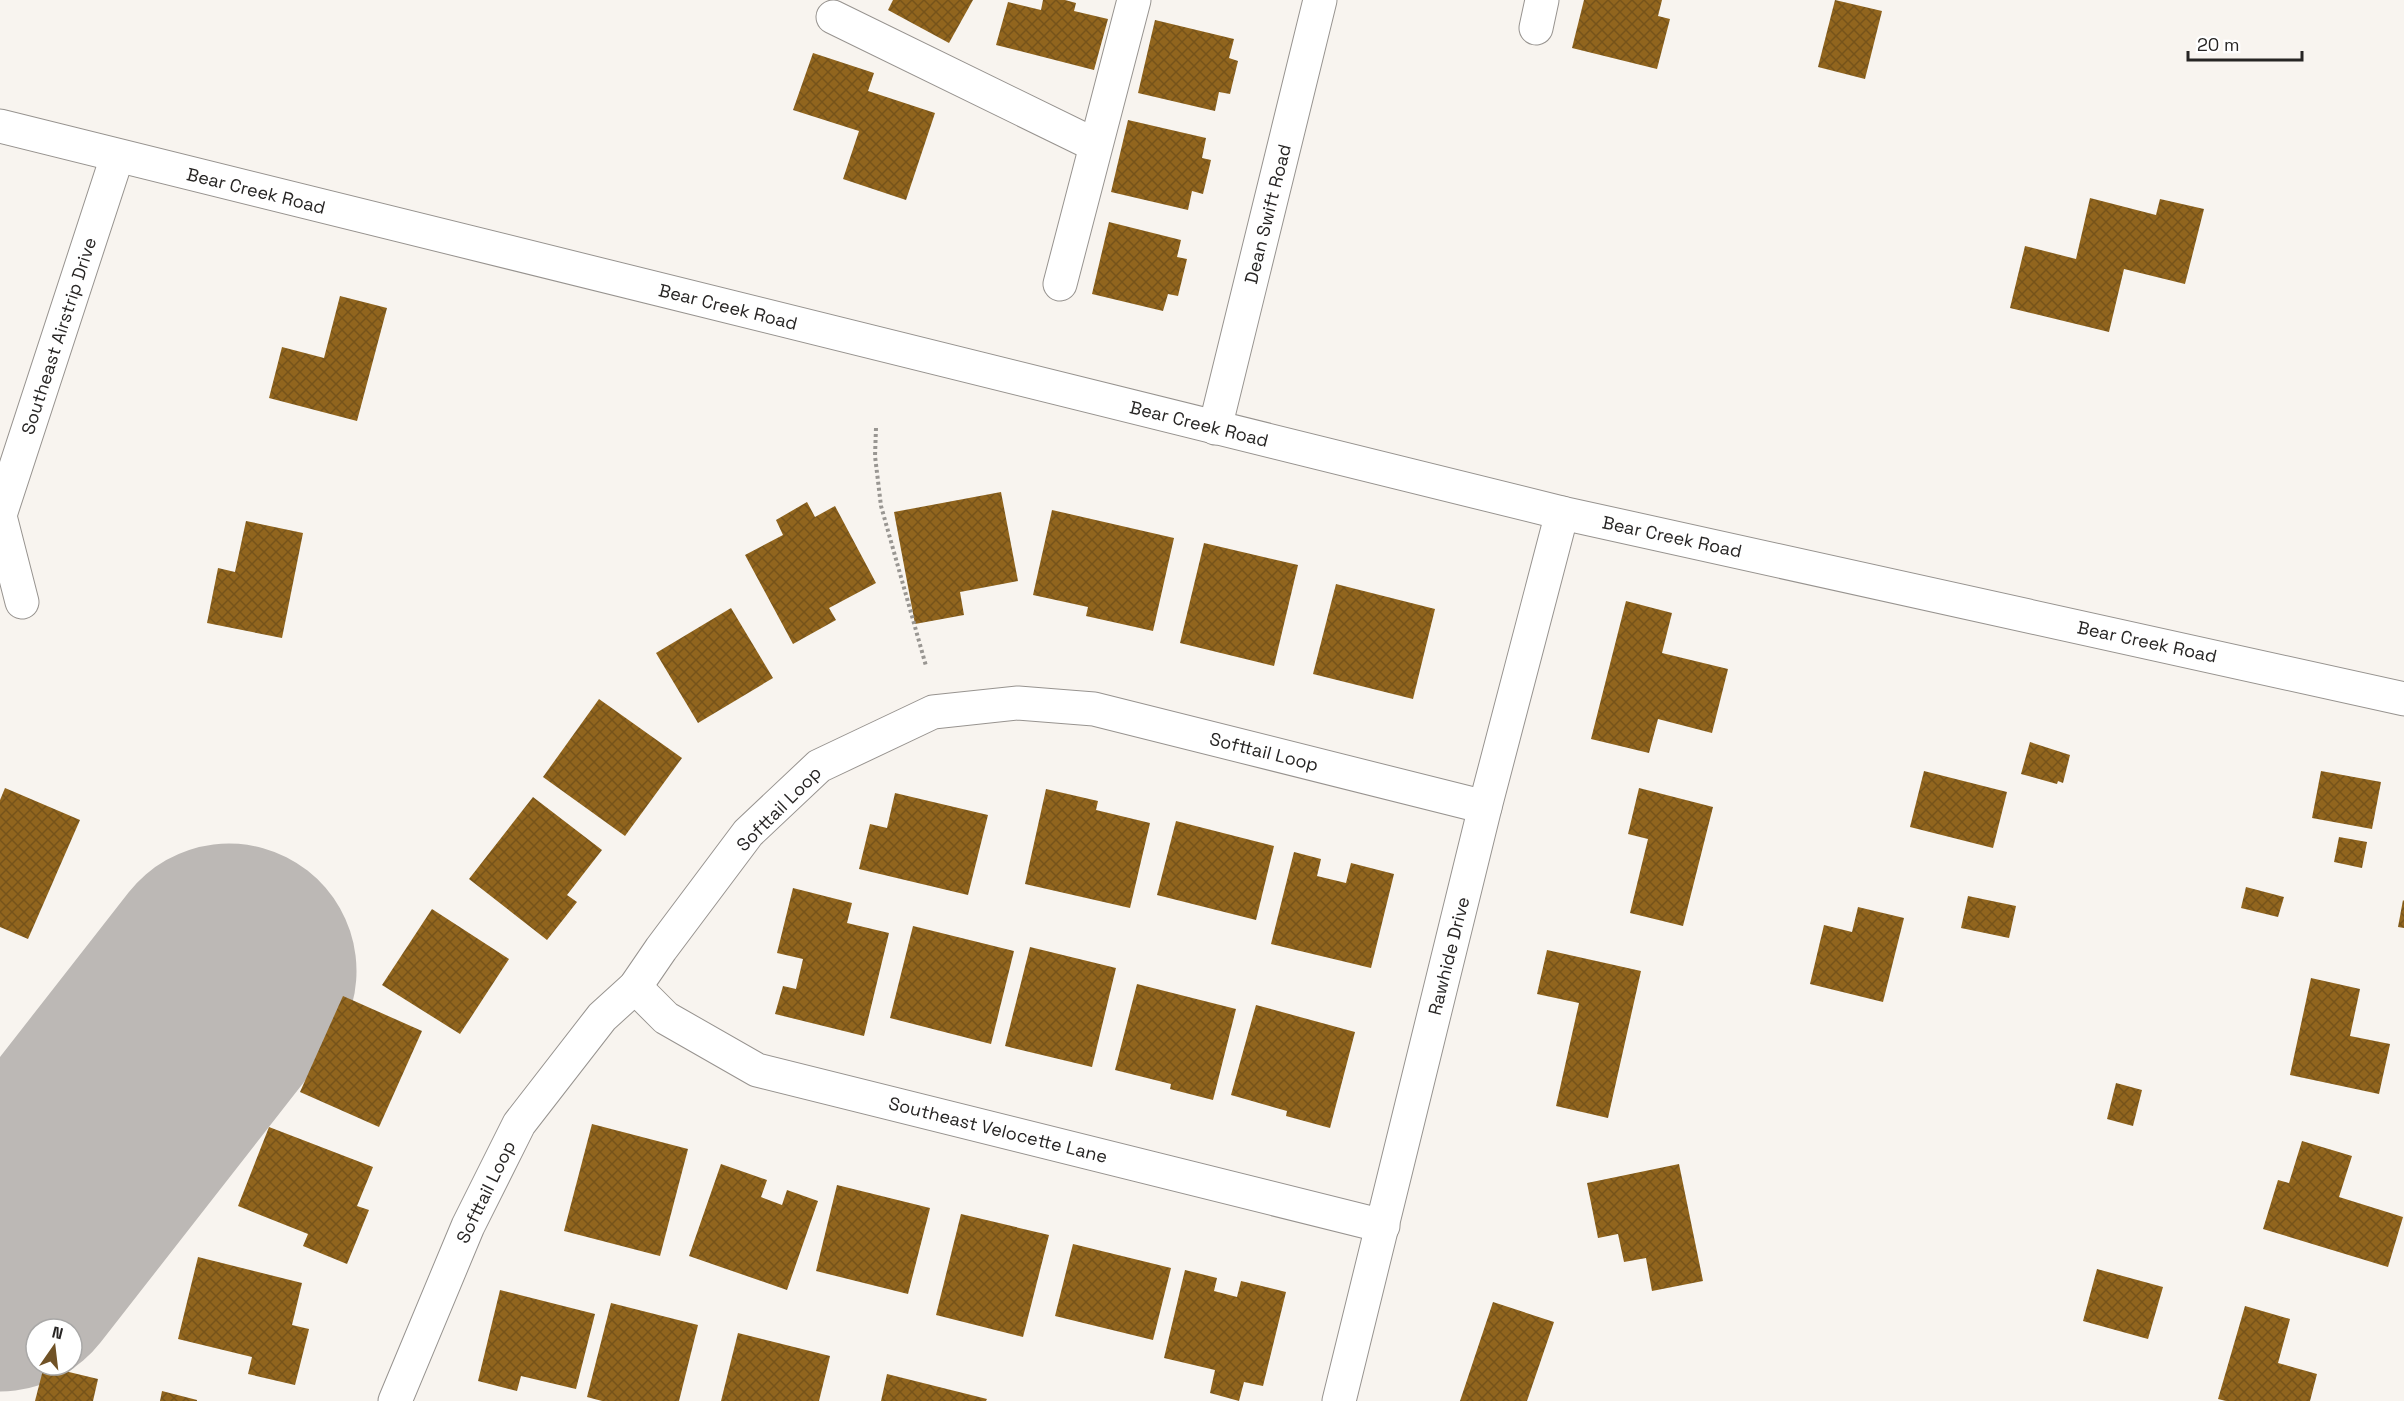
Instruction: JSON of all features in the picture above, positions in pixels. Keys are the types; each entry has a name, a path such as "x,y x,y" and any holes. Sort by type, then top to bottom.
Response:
{"street":[{"path":"1060,284 1134,0"},
{"name":"Dean Swift Road","path":"1215,428 1320,0"},
{"path":"833,17 1095,145"},
{"name":"Bear Creek Road","path":"0,126 117,157 1562,513 2404,699"},
{"name":"Southeast Airstrip Drive","path":"22,602 0,515 117,157"},
{"name":"Rawhide Drive","path":"1339,1401 1485,807 1562,513"},
{"name":"Softtail Loop","path":"396,1401 468,1226 519,1124 602,1017 635,987 748,833 819,766 933,712 1018,704 1094,709 1485,807"},
{"name":"Southeast Velocette Lane","path":"635,987 666,1018 757,1070 1383,1226"}],"path":[{"path":"876,428 875,456 881,506 926,666"}],"building":[{"path":"893,0 973,0 949,43 888,10"},
{"path":"1043,0 1065,0 1076,3 1074,11 1108,19 1094,70 996,45 1008,2 1041,10"},
{"path":"1584,0 1662,0 1658,16 1670,19 1657,69 1572,48"},
{"path":"1835,0 1882,11 1865,79 1818,67"},
{"path":"1155,20 1234,39 1229,58 1238,61 1230,94 1219,92 1215,111 1138,93"},
{"path":"813,53 874,73 868,91 935,113 906,200 843,179 859,131 793,110"},
{"path":"1128,120 1206,138 1202,158 1211,160 1203,194 1192,191 1188,210 1111,192"},
{"path":"2090,198 2156,215 2160,199 2204,209 2185,284 2124,269 2109,332 2010,308 2025,246 2076,259"},
{"path":"1109,222 1181,240 1177,257 1187,259 1178,296 1168,294 1163,311 1092,294"},
{"path":"340,296 387,308 357,421 269,398 282,347 324,358"},
{"path":"1001,492 1018,581 960,592 964,615 915,624 894,512"},
{"path":"807,502 815,517 835,506 876,583 829,608 836,620 793,644 745,555 783,535 776,520"},
{"path":"1052,510 1174,538 1153,631 1086,616 1088,607 1033,595"},
{"path":"246,521 303,533 282,638 207,623 218,568 235,572"},
{"path":"1204,543 1298,565 1274,666 1180,643"},
{"path":"1336,584 1435,609 1413,699 1313,674"},
{"path":"1626,601 1672,613 1662,653 1728,669 1712,733 1658,719 1649,753 1591,739"},
{"path":"731,608 773,678 698,723 656,653"},
{"path":"599,699 682,758 625,836 543,777"},
{"path":"2030,742 2070,755 2063,783 2058,781 2057,784 2021,774"},
{"path":"1924,771 2007,792 1993,848 1910,827"},
{"path":"2321,771 2381,782 2372,829 2312,818"},
{"path":"5,788 80,820 28,939 0,927 0,800"},
{"path":"1639,788 1713,807 1683,926 1630,913 1648,839 1628,834"},
{"path":"1046,789 1098,801 1096,810 1150,823 1130,908 1025,884"},
{"path":"895,793 988,815 968,895 859,869 870,824 887,828"},
{"path":"533,797 602,850 567,895 577,902 547,940 469,879"},
{"path":"1176,821 1274,846 1256,920 1157,895"},
{"path":"2339,837 2367,842 2362,868 2334,862"},
{"path":"1294,852 1321,859 1317,876 1346,883 1351,863 1394,874 1371,968 1271,944"},
{"path":"2246,887 2284,897 2278,917 2241,908"},
{"path":"793,888 852,903 847,923 889,933 864,1036 775,1014 783,986 796,989 803,959 777,953"},
{"path":"1968,896 2016,906 2009,938 1961,928"},
{"path":"2404,901 2404,928 2398,927"},
{"path":"1858,907 1904,918 1883,1002 1810,984 1824,925 1852,932"},
{"path":"432,909 509,959 460,1034 382,985"},
{"path":"913,926 1014,951 991,1044 890,1018"},
{"path":"1030,947 1116,968 1092,1067 1005,1046"},
{"path":"1547,950 1641,971 1608,1118 1556,1106 1579,1003 1537,994"},
{"path":"2311,978 2360,989 2350,1036 2390,1044 2379,1094 2290,1075"},
{"path":"1137,984 1236,1009 1213,1100 1170,1089 1171,1084 1115,1070"},
{"path":"343,996 422,1031 379,1127 300,1092"},
{"path":"1256,1005 1355,1032 1330,1128 1286,1116 1287,1111 1231,1095"},
{"path":"2116,1083 2142,1090 2133,1126 2107,1119"},
{"path":"592,1124 688,1149 660,1256 564,1231"},
{"path":"269,1127 373,1167 357,1206 369,1210 347,1264 303,1246 308,1234 238,1206"},
{"path":"2302,1141 2352,1156 2339,1197 2403,1217 2388,1267 2263,1229 2278,1180 2289,1183"},
{"path":"721,1164 767,1180 761,1197 782,1205 787,1190 818,1201 787,1290 689,1256"},
{"path":"1679,1164 1703,1281 1652,1291 1646,1258 1624,1262 1618,1234 1598,1238 1587,1183"},
{"path":"837,1185 930,1208 908,1294 816,1271"},
{"path":"961,1214 1049,1235 1023,1337 936,1315"},
{"path":"1073,1244 1171,1268 1153,1340 1055,1316"},
{"path":"198,1257 302,1283 292,1325 309,1329 295,1385 248,1374 252,1357 178,1339"},
{"path":"2097,1269 2163,1287 2148,1339 2083,1321"},
{"path":"1185,1270 1217,1278 1214,1291 1237,1297 1241,1281 1286,1292 1263,1386 1244,1382 1239,1401 1210,1393 1215,1370 1164,1358"},
{"path":"500,1290 595,1314 576,1389 521,1376 517,1391 478,1381"},
{"path":"1493,1302 1554,1322 1527,1401 1460,1401"},
{"path":"611,1303 698,1325 679,1401 602,1401 587,1397"},
{"path":"2245,1306 2290,1319 2278,1363 2317,1374 2310,1401 2226,1401 2218,1399"},
{"path":"738,1333 830,1356 819,1401 721,1401"},
{"path":"887,1374 987,1399 986,1401 881,1401"},
{"path":"84,1376 98,1379 93,1401 35,1401 41,1377"},
{"path":"162,1391 197,1400 197,1401 160,1401"}],"runway":[{"path":"0,1264 229,971"}]}
